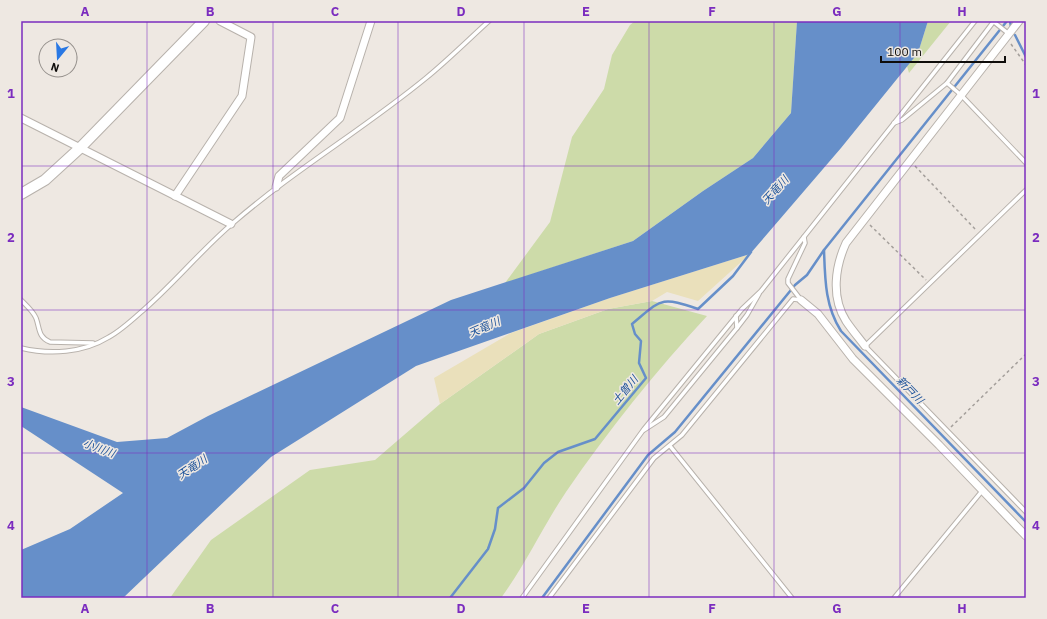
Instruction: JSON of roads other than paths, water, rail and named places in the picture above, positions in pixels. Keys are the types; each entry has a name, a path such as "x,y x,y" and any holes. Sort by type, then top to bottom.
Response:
{"street":[{"path":"21,194 45,180 80,148 204,21"},
{"path":"175,196 242,96 251,37 220,21"},
{"path":"276,187 279,176 340,118 371,21"},
{"path":"864,347 845,320 839,303 835,273 846,243 959,93 1019,21"},
{"path":"21,118 231,224"},
{"path":"801,300 818,314 853,359 940,445 1026,536"}],"lane":[{"path":"21,348 53,352 76,349 95,343 119,331 155,300 231,224 276,187 426,78 489,21"},
{"path":"522,598 642,432 736,316 761,291 974,21"},
{"path":"894,123 902,120 948,84 995,23 1007,35"},
{"path":"948,84 959,93 1026,162"},
{"path":"1026,190 864,347 1026,512"},
{"path":"801,300 789,284 788,279 804,243 804,237"},
{"path":"642,432 664,417 737,328 747,315 761,291"},
{"path":"549,598 654,458 682,435 793,299 801,300"},
{"path":"21,300 36,316 40,336 45,340 50,342 95,343"},
{"path":"736,316 737,328"},
{"path":"670,446 792,598"},
{"path":"894,598 982,491"}],"water":[{"path":"797,21 928,21 918,53 841,148 750,254 610,298 416,366 271,457 123,598 21,598 21,550 70,529 123,493 21,426 21,407 117,442 167,438 208,416 451,300 633,241 703,191 753,158 791,113"}],"waterway":[{"path":"542,598 648,455 675,432 795,285 807,275 824,250 1007,21"},
{"path":"1010,21 1011,27"},
{"path":"1015,35 1026,57"},
{"name":"新戸川","path":"824,250 829,302 841,331 1026,522"},
{"name":"土曽川","path":"450,598 488,549 495,529 498,508 524,488 544,463 558,452 595,439 646,378 639,363 641,341 635,334 632,324 650,309 662,302 676,302 698,309 733,276 751,252"}],"water label":[{"name":"天竜川","path":"775,190"},
{"name":"天竜川","path":"484,327"},
{"name":"小川川","path":"99,448"},
{"name":"天竜川","path":"192,467"}]}
